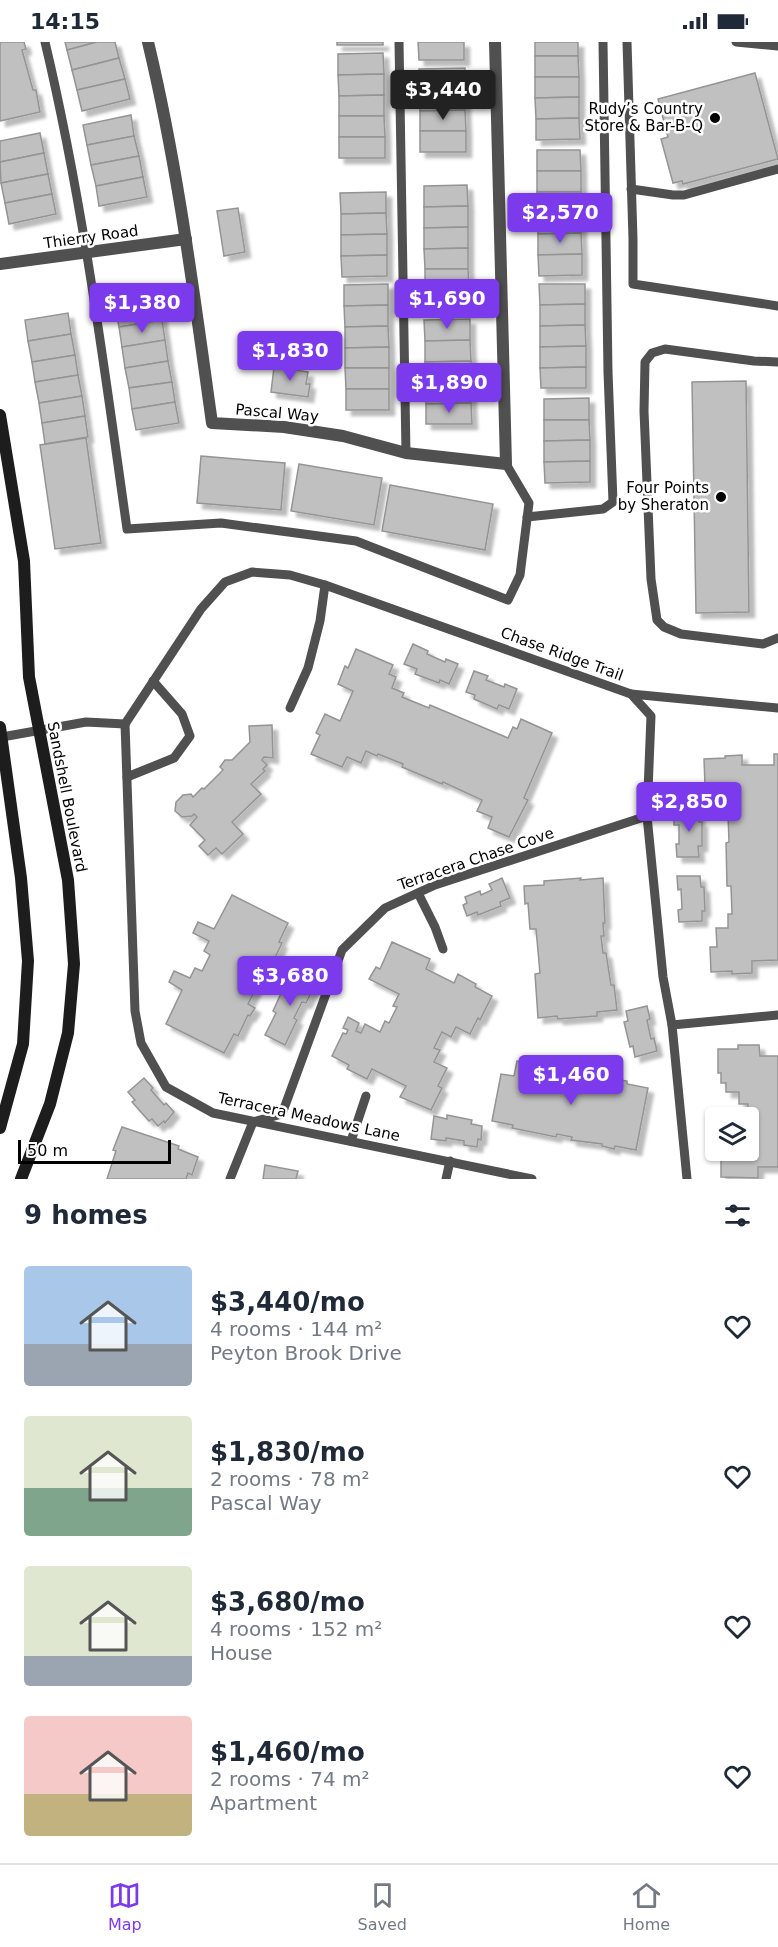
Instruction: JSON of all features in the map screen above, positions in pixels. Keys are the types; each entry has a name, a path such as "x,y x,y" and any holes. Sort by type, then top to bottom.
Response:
{"street":[{"name":"Pascal Way","path":"148,42 186,239 212,423 284,427 343,436 406,453 506,465"},
{"path":"495,42 506,465"},
{"name":"Thierry Road","path":"0,264 186,239"},
{"name":"Sandshell Boulevard","path":"0,415 24,561 29,677 68,880 74,964 68,1033 53,1094 21,1179"},
{"path":"0,1128 23,1044 28,961 21,878 1,732"}],"lane":[{"path":"45,42 70,154 87,252 127,529 221,523 356,541 508,600 520,575 529,503 506,465"},
{"path":"399,42 406,453"},
{"path":"527,517 603,510 613,502 608,361 603,42"},
{"path":"627,42 633,284 778,306"},
{"path":"736,42 778,46"},
{"path":"631,189 684,195 778,169"},
{"path":"778,362 665,349 652,353 645,362 644,411 651,579 657,620 664,627 681,634 763,644 778,638"},
{"name":"Chase Ridge Trail","path":"153,681 201,609 225,582 252,572 290,575 325,585 631,694 651,716 647,816 663,977 672,1025 687,1179"},
{"path":"290,708 308,668 320,621 325,585"},
{"path":"1,732 86,722 125,724 153,681 182,714 190,736 174,758 127,777"},
{"path":"631,694 778,708"},
{"name":"Terracera Meadows Lane","path":"125,724 135,1011 141,1043 166,1087 213,1113 532,1179"},
{"name":"Terracera Chase Cove","path":"253,1122 282,1114 342,950 385,908 435,885 647,816"},
{"path":"418,893 443,949"},
{"path":"672,1025 778,1015"},
{"path":"351,1141 366,1096"},
{"path":"230,1179 253,1122"},
{"path":"446,1179 450,1161"}],"building":[{"path":"0,42 24,42 26,49 22,50 33,90 36,90 40,112 0,121"},
{"path":"65,42 97,42 67,50"},
{"path":"97,42 115,42 119,58 72,70 67,50"},
{"path":"337,42 383,42 383,45 337,45"},
{"path":"418,42 464,42 464,60 419,60"},
{"path":"535,42 578,42 578,56 535,56"},
{"path":"383,53 384,74 338,75 338,54"},
{"path":"535,56 578,56 579,77 535,77"},
{"path":"119,58 125,79 77,90 72,70"},
{"path":"465,68 465,89 420,90 419,69"},
{"name":"Rudy’s Country Store & Bar-B-Q","path":"755,73 778,159 683,184 682,181 673,183 661,139 668,137 658,99"},
{"path":"384,74 384,95 339,96 338,75"},
{"path":"535,77 579,77 579,97 535,98"},
{"path":"125,79 130,99 82,111 77,90"},
{"path":"465,89 465,110 420,111 420,90"},
{"path":"384,95 384,116 339,116 339,96"},
{"path":"579,97 579,118 536,119 535,98"},
{"path":"465,110 466,131 420,131 420,111"},
{"path":"131,115 134,136 87,145 83,125"},
{"path":"339,116 384,116 385,137 339,137"},
{"path":"579,118 580,139 536,140 536,119"},
{"path":"420,131 466,131 466,152 420,152"},
{"path":"40,133 44,153 0,162 0,141"},
{"path":"134,136 139,156 91,165 87,145"},
{"path":"339,137 385,137 385,158 339,158"},
{"path":"537,150 580,150 581,171 537,171"},
{"path":"44,153 48,174 1,183 0,162"},
{"path":"139,156 143,177 96,186 91,165"},
{"path":"537,171 581,171 581,192 537,192"},
{"path":"48,174 52,194 5,203 1,183"},
{"path":"143,177 147,197 99,206 96,186"},
{"path":"467,185 468,206 424,207 424,186"},
{"path":"386,192 386,213 341,214 340,193"},
{"path":"537,192 581,192 581,212 538,213"},
{"path":"52,194 56,214 9,224 5,203"},
{"path":"468,206 468,227 424,228 424,207"},
{"path":"238,208 245,252 224,256 217,211"},
{"path":"581,212 581,233 538,234 538,213"},
{"path":"386,213 387,234 341,235 341,214"},
{"path":"468,227 468,248 424,249 424,228"},
{"path":"581,233 582,254 538,255 538,234"},
{"path":"387,234 387,255 341,256 341,235"},
{"path":"468,248 468,269 425,269 424,249"},
{"path":"582,254 582,275 539,276 538,255"},
{"path":"387,255 387,276 342,277 341,256"},
{"path":"425,269 468,269 469,290 425,290"},
{"path":"388,284 388,305 344,306 344,285"},
{"path":"539,284 585,284 585,304 540,305"},
{"path":"425,290 469,290 469,311 425,311"},
{"path":"158,299 162,320 119,327 115,306"},
{"path":"585,304 585,325 540,326 540,305"},
{"path":"388,305 388,326 345,327 344,306"},
{"path":"68,313 71,334 28,341 25,320"},
{"path":"470,319 470,340 425,341 424,320"},
{"path":"162,320 165,340 122,347 119,327"},
{"path":"585,325 586,346 540,347 540,326"},
{"path":"388,326 389,347 345,348 345,327"},
{"path":"71,334 75,355 32,362 28,341"},
{"path":"165,340 168,361 125,368 122,347"},
{"path":"470,340 471,361 425,362 425,341"},
{"path":"586,346 586,367 540,368 540,347"},
{"path":"389,347 389,368 345,368 345,348"},
{"path":"75,355 78,375 35,382 32,362"},
{"path":"168,361 172,382 129,388 125,368"},
{"path":"471,361 471,382 425,382 425,362"},
{"path":"274,367 308,372 306,384 310,384 308,397 271,392"},
{"path":"586,367 586,388 541,388 540,368"},
{"path":"345,368 389,368 389,389 346,389"},
{"path":"78,375 82,396 39,403 35,382"},
{"name":"Four Points by Sheraton","path":"746,381 749,612 696,613 692,382"},
{"path":"172,382 175,402 132,409 129,388"},
{"path":"425,382 471,382 471,403 426,404"},
{"path":"346,389 389,389 389,410 346,410"},
{"path":"82,396 85,416 42,423 39,403"},
{"path":"589,398 589,420 544,420 544,399"},
{"path":"175,402 179,423 136,430 132,409"},
{"path":"471,403 472,424 426,424 426,404"},
{"path":"85,416 88,437 45,444 42,423"},
{"path":"544,420 589,420 590,440 544,441"},
{"path":"86,438 101,543 55,549 40,445"},
{"path":"590,440 590,461 544,462 544,441"},
{"path":"201,456 285,463 281,510 197,503"},
{"path":"590,461 590,482 545,483 544,462"},
{"path":"299,464 382,478 374,525 291,511"},
{"path":"390,485 493,504 485,550 382,531"},
{"path":"413,644 428,651 427,654 445,662 446,659 458,664 449,684 440,680 439,683 415,674 417,669 404,664"},
{"path":"356,649 393,665 389,674 396,677 392,688 404,693 402,697 429,708 430,705 508,738 513,727 517,729 521,719 552,733 524,798 528,800 509,837 488,828 492,817 477,811 482,800 402,767 403,764 366,751 361,763 347,757 342,767 311,754 320,735 316,733 325,714 340,721 353,691 338,684 345,666 348,668"},
{"path":"474,671 488,676 486,680 517,689 509,709 499,705 497,709 474,699 475,695 466,692"},
{"path":"272,725 273,758 264,757 262,760 267,765 263,769 265,771 251,784 261,794 232,822 243,834 222,854 216,848 208,855 199,846 205,840 190,825 197,817 194,814 182,817 175,811 176,802 183,795 191,794 193,797 202,788 204,789 223,770 220,767 225,760 232,760 250,742 249,726"},
{"path":"774,754 778,754 778,960 752,961 752,973 711,972 710,947 717,947 716,928 728,928 728,914 732,914 731,886 727,886 728,814 724,814 723,800 711,800 711,792 707,792 704,759 742,755 742,765 774,765"},
{"path":"674,811 699,811 699,822 702,822 702,846 698,846 699,857 677,857 676,844 679,844 679,825 674,825"},
{"path":"677,876 700,876 701,887 704,887 705,911 702,911 702,921 679,922 678,910 682,909 681,889 678,890"},
{"path":"502,878 510,898 500,902 501,906 478,915 477,912 467,916 463,905 467,903 465,897 480,891 481,895 492,890 489,884"},
{"path":"581,878 580,880 603,878 605,923 603,923 604,936 601,936 611,985 614,985 617,1010 597,1012 597,1016 538,1018 535,974 540,973 536,929 530,929 524,886 544,885 544,881"},
{"path":"232,895 288,923 272,964 275,966 272,972 266,969 248,1004 255,1008 250,1016 248,1015 238,1036 234,1034 224,1053 166,1024 182,990 169,982 174,971 190,978 195,968 202,971 210,955 204,951 209,941 193,933 198,922 214,929"},
{"path":"392,942 430,959 426,969 454,983 458,974 492,996 470,1034 456,1027 451,1037 442,1032 434,1048 440,1050 434,1062 447,1068 438,1086 442,1088 431,1110 400,1097 406,1086 372,1069 367,1079 347,1069 349,1065 332,1056 343,1033 346,1034 348,1030 343,1028 348,1017 359,1023 356,1031 361,1033 365,1024 380,1032 385,1021 389,1023 397,1007 393,1006 399,994 369,979 376,967 380,969"},
{"path":"297,971 317,981 306,1003 302,1002 294,1018 297,1020 285,1045 265,1035 276,1013 273,1011 283,989 287,991"},
{"path":"647,1006 651,1039 654,1038 657,1051 635,1057 624,1022 628,1021 626,1011"},
{"path":"738,1045 759,1045 760,1056 778,1056 778,1167 758,1167 758,1178 721,1177 721,1161 759,1161 759,1107 739,1104 739,1092 726,1092 726,1083 721,1083 721,1073 718,1073 718,1049 738,1049"},
{"path":"517,1061 583,1075 584,1073 627,1081 627,1084 648,1088 636,1150 615,1146 614,1149 602,1146 602,1144 571,1140 572,1137 557,1134 556,1137 512,1128 513,1125 492,1121 501,1074 514,1076"},
{"path":"144,1078 164,1105 166,1103 174,1112 165,1123 164,1121 158,1126 152,1119 149,1121 132,1102 135,1100 128,1092"},
{"path":"447,1115 472,1120 471,1124 482,1126 481,1140 478,1139 477,1147 464,1145 464,1141 446,1138 446,1141 431,1139 434,1116 447,1119"},
{"path":"122,1127 179,1146 178,1149 198,1157 192,1175 188,1173 186,1179 107,1179 116,1151 113,1150"},
{"path":"265,1165 298,1171 296,1179 263,1179"}],"place":[{"name":"Rudy’s Country Store & Bar-B-Q","path":"715,118"},
{"name":"Four Points by Sheraton","path":"721,497"}]}
